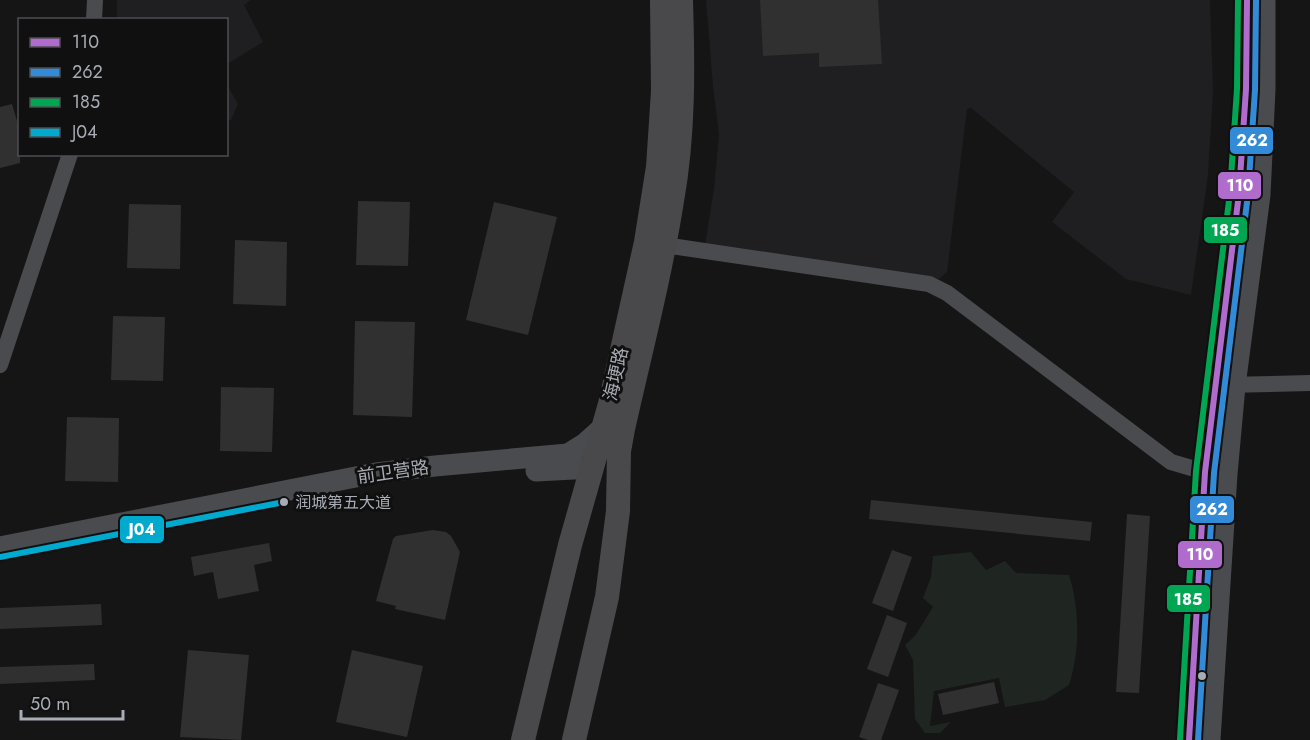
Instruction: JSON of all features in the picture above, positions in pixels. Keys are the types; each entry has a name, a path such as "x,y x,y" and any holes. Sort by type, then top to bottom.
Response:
{"main road":[{"name":"海埂路","path":"560,740 579,667 598,570 615,436 658,167 663,91 662,0"},
{"name":"海埂路","path":"524,740 570,545 592,468 615,436 664,245 673,199 680,132 683,68 681,0"},
{"path":"574,740 607,597 618,511 615,436"},
{"path":"506,740 543,586 592,468"},
{"path":"540,740 591,503 592,468"}],"street":[{"path":"94,18 95,0"},
{"path":"1210,740 1227,474 1225,385 1246,88 1247,0"},
{"path":"1189,740 1205,472 1225,385 1260,195 1265,89 1265,0"},
{"path":"0,365 69,156"},
{"path":"664,245 929,284 947,293 1171,462 1205,472"},
{"path":"1225,385 1310,383"},
{"name":"前卫营路","path":"0,547 376,473 568,454 584,444 615,436"},
{"name":"前卫营路","path":"0,557 380,484 497,472 592,468"}],"shaded area":[{"path":"117,0 251,0 244,5 263,42 228,63 228,18 117,18"},
{"path":"706,0 1210,0 1213,92 1208,175 1191,295 1126,279 1052,222 1074,192 971,108 967,109 947,272 939,279 705,245 714,189 719,135"},
{"path":"228,86 238,104 231,120 228,120"},
{"path":"971,552 986,570 1005,561 1016,573 1069,575 1077,616 1077,644 1073,672 1069,685 1045,700 1005,707 999,678 934,691 930,726 951,722 940,733 925,733 915,719 913,660 905,645 915,636 933,607 923,598 931,577 933,556"}],"building":[{"path":"760,0 878,0 882,64 819,67 819,53 763,56"},
{"path":"12,104 18,124 20,163 0,168 0,107"},
{"path":"358,201 410,202 408,266 356,265"},
{"path":"494,202 557,217 528,335 466,320"},
{"path":"129,204 181,205 180,269 127,268"},
{"path":"235,240 287,242 286,306 233,304"},
{"path":"113,316 165,317 163,381 111,380"},
{"path":"355,321 415,322 412,417 353,415"},
{"path":"221,387 274,388 272,452 220,451"},
{"path":"67,417 119,418 118,482 65,481"},
{"path":"871,500 1092,522 1090,541 869,519"},
{"path":"1127,514 1150,516 1139,693 1116,692"},
{"path":"433,530 446,532 451,536 460,552 445,620 395,609 396,606 376,601 393,539 396,536"},
{"path":"269,543 272,561 254,565 259,591 218,599 213,572 194,576 191,557"},
{"path":"892,550 912,557 893,611 872,603"},
{"path":"101,604 102,625 0,629 0,608"},
{"path":"887,615 907,623 888,677 867,669"},
{"path":"188,650 249,655 241,740 180,737"},
{"path":"352,650 423,666 407,737 336,722"},
{"path":"94,664 95,680 0,684 0,667"},
{"path":"994,682 999,703 943,715 938,694"},
{"path":"878,683 899,690 881,740 868,740 859,737"}],"transit line":[{"name":"185","path":"1180,739 1196,471 1230,192 1237,89 1238,0"},
{"name":"110","path":"1189,740 1205,472 1239,193 1246,89 1247,0"},
{"name":"262","path":"1198,740 1214,473 1248,194 1255,90 1256,0"},
{"name":"J04","path":"0,557 284,502"}],"place":[{"name":"润城第五大道","path":"284,502"}]}
